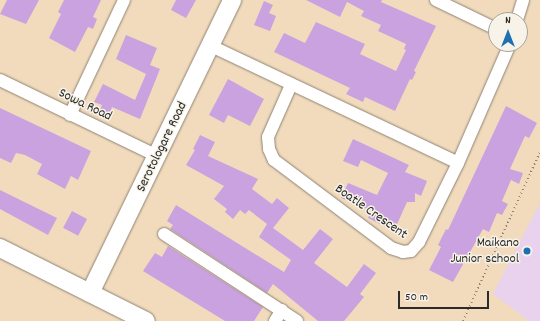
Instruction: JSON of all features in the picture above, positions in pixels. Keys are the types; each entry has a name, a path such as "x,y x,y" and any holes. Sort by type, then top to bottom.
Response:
{"street":[{"path":"70,115 124,0"},
{"name":"Serotologare Road","path":"90,293 232,0"},
{"path":"436,0 488,25"},
{"path":"519,12 522,0"},
{"path":"210,46 458,163"},
{"name":"Boatle Crescent","path":"291,85 268,137 268,149 274,160 391,248 403,252 411,251 419,242 458,163 507,52"},
{"name":"Sowa Road","path":"0,80 157,156"},
{"path":"164,234 297,321"},
{"path":"0,248 146,321"},
{"path":"275,321 282,310"}],"path":[{"path":"463,321 540,152"}],"shaded area":[{"name":"Maikano Junior school","path":"540,203 540,321 529,321 493,294"}],"building":[{"path":"7,0 39,0 26,24 0,14"},
{"path":"64,0 101,0 93,17 97,19 93,29 88,27 75,52 49,38 61,14 58,12"},
{"path":"176,0 196,0 186,18 171,10"},
{"path":"306,0 382,0 381,2 436,26 414,71 416,72 412,80 410,79 395,111 365,97 363,102 346,94 350,88 274,52 284,33 305,43 316,22 365,44 360,54 396,71 406,50 404,49 406,44 378,31 381,25 361,16 364,11 347,2 340,17"},
{"path":"264,1 273,5 269,13 276,16 270,31 254,25"},
{"path":"126,35 157,48 150,65 160,69 140,119 112,107 108,120 98,116 102,105 94,102 103,84 135,100 146,74 116,59"},
{"path":"228,79 264,99 250,126 228,115 224,123 209,115"},
{"path":"506,106 537,123 529,138 525,136 510,169 523,173 519,184 511,180 502,201 508,204 502,215 497,213 489,232 483,229 453,282 429,270 441,247 438,245 446,229 448,230"},
{"path":"0,108 91,151 78,180 71,176 65,189 37,174 42,164 25,155 16,153 11,163 0,158"},
{"path":"200,135 215,142 208,156 258,179 252,189 272,204 277,198 289,208 273,228 303,250 320,229 333,239 314,263 347,287 364,264 376,273 360,294 364,297 344,321 318,321 273,284 267,293 170,229 173,225 167,221 176,205 284,272 291,260 259,237 267,224 249,210 245,214 240,210 233,219 225,212 227,209 214,199 224,186 186,165 195,150 193,149"},
{"path":"353,139 409,165 405,172 427,181 421,196 415,193 415,202 407,202 394,231 368,218 372,211 341,198 348,183 377,195 388,173 361,160 358,167 343,161"},
{"path":"0,190 57,218 48,235 0,209"},
{"path":"72,211 87,219 78,236 63,228"},
{"path":"168,246 263,307 254,321 225,321 143,271 155,253 162,257"}],"place":[{"name":"Maikano Junior school","path":"527,251"}]}
